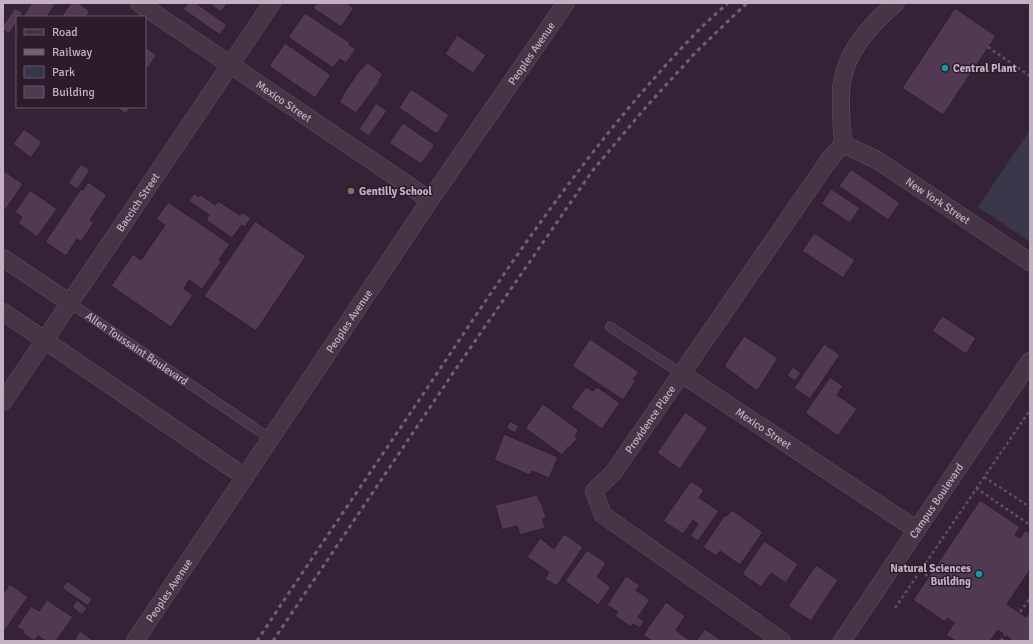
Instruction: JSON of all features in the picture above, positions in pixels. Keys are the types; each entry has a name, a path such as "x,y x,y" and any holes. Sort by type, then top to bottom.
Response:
{"street":[{"name":"Mexico Street","path":"139,3 430,200"},
{"name":"Baccich Street","path":"3,402 272,3"},
{"name":"Peoples Avenue","path":"135,641 430,200 566,3"},
{"path":"843,144 841,107 842,83 845,68 854,50 873,24 896,3"},
{"name":"New York Street","path":"843,144 877,160 1030,262"},
{"name":"Providence Place","path":"782,641 603,515 594,491 613,473 829,160 843,144"},
{"name":"Allen Toussaint Boulevard","path":"3,258 70,303"},
{"path":"3,312 245,477"},
{"name":"Campus Boulevard","path":"842,641 1030,361"},
{"name":"Mexico Street","path":"682,374 917,530"}],"lane":[{"name":"Allen Toussaint Boulevard","path":"70,303 271,439"},
{"name":"Mexico Street","path":"610,327 682,374"}],"path":[{"path":"988,47 1030,76"},
{"path":"895,608 1030,410"},
{"path":"984,477 1030,507"},
{"path":"976,488 1030,526"},
{"path":"920,571 928,577"},
{"path":"1020,612 1028,604 1030,598"},
{"path":"1001,641 1005,635"}],"green space":[{"path":"1030,130 1030,242 978,207"}],"building":[{"path":"32,3 56,3 48,16 23,16"},
{"path":"71,3 78,3 90,11 87,16 62,16"},
{"path":"188,3 196,3 227,25 220,35 183,9"},
{"path":"208,3 231,3 230,6 227,4 221,12"},
{"path":"317,3 346,3 354,8 341,27 313,8"},
{"path":"15,8 23,13 21,16 16,16 16,24 9,34 3,30 3,25"},
{"name":"Central Plant","path":"955,8 996,36 943,115 902,88"},
{"path":"305,13 350,43 349,45 356,49 346,63 340,59 333,68 288,37"},
{"path":"457,35 486,55 473,73 445,54"},
{"path":"285,43 331,75 315,98 269,66"},
{"path":"146,48 157,55 146,71"},
{"path":"367,62 383,74 379,80 380,81 356,113 339,102 361,68 362,69"},
{"path":"411,89 449,115 437,134 399,108"},
{"path":"376,103 387,111 369,136 359,129"},
{"path":"118,108 129,108 126,114"},
{"path":"403,123 435,145 421,164 389,143"},
{"path":"24,129 42,142 31,158 13,144"},
{"path":"81,164 90,170 77,189 68,183"},
{"path":"851,169 900,203 888,220 839,186"},
{"path":"4,171 23,184 4,212 3,173"},
{"path":"88,182 107,195 90,220 94,222 81,242 77,239 66,256 45,242 81,189 83,190"},
{"path":"831,189 860,208 850,223 821,204"},
{"path":"30,190 57,209 37,237 18,223 22,217 15,212"},
{"path":"194,193 199,197 201,195 215,205 218,201 240,215 242,212 251,218 245,227 242,225 232,238 206,220 209,215 189,201"},
{"path":"168,202 230,244 219,260 221,262 202,289 189,280 184,289 193,295 171,327 111,286 133,254 141,260 165,225 156,219"},
{"path":"255,221 306,256 256,331 204,296"},
{"path":"814,233 855,260 843,278 802,251"},
{"path":"942,316 976,338 966,354 932,331"},
{"path":"744,336 778,358 757,391 724,366"},
{"path":"590,339 639,372 633,379 636,381 623,400 572,366"},
{"path":"824,344 840,355 810,399 794,388"},
{"path":"793,367 801,373 795,381 787,375"},
{"path":"830,377 843,386 837,395 857,409 838,436 805,413"},
{"path":"586,387 593,391 597,387 620,403 602,429 571,407"},
{"path":"543,404 579,430 575,436 577,438 562,455 525,428"},
{"path":"685,412 708,428 680,469 657,453"},
{"path":"510,421 519,426 515,433 506,428"},
{"path":"504,434 558,457 549,478 532,471 530,475 494,460"},
{"path":"691,481 704,490 699,498 719,511 698,541 690,536 698,524 693,520 683,534 663,521"},
{"path":"537,495 540,502 541,501 546,518 543,519 545,528 520,535 517,526 502,530 495,505"},
{"name":"Natural Sciences Building","path":"980,500 1020,527 1015,535 1020,538 1025,530 1030,533 1030,570 1007,604 1026,617 1030,611 1030,641 1010,641 1011,639 998,630 990,641 956,641 946,635 954,623 947,618 945,622 913,600"},
{"path":"732,510 763,532 740,565 720,551 716,556 703,547 725,515 727,516"},
{"path":"564,534 583,547 557,586 545,579 549,572 527,557 540,538 554,549"},
{"path":"764,541 798,564 786,583 771,573 761,587 742,574"},
{"path":"587,550 606,563 597,577 611,587 598,605 565,581"},
{"path":"816,565 838,580 811,621 788,606"},
{"path":"626,576 640,585 636,590 650,600 638,617 644,621 640,628 633,624 631,627 615,616 618,612 607,605"},
{"path":"67,581 92,599 88,606 62,588"},
{"path":"10,584 28,597 5,630 3,629 3,594"},
{"path":"47,600 73,617 56,641 46,641 38,636 34,641 23,633 24,631 17,627 31,606 39,611"},
{"path":"77,600 87,608 82,615 72,607"},
{"path":"666,602 685,616 676,630 690,641 652,641 643,635"},
{"path":"705,629 722,641 696,641"},
{"path":"80,631 94,641 74,641"}],"railway":[{"path":"257,641 498,282 559,197 623,114 697,32 728,3"},
{"path":"273,641 453,373 593,170 646,107 697,51 747,3"}],"place":[{"name":"Central Plant","path":"945,68"},
{"name":"Gentilly School","path":"351,191"},
{"name":"Natural Sciences Building","path":"979,574"}]}
